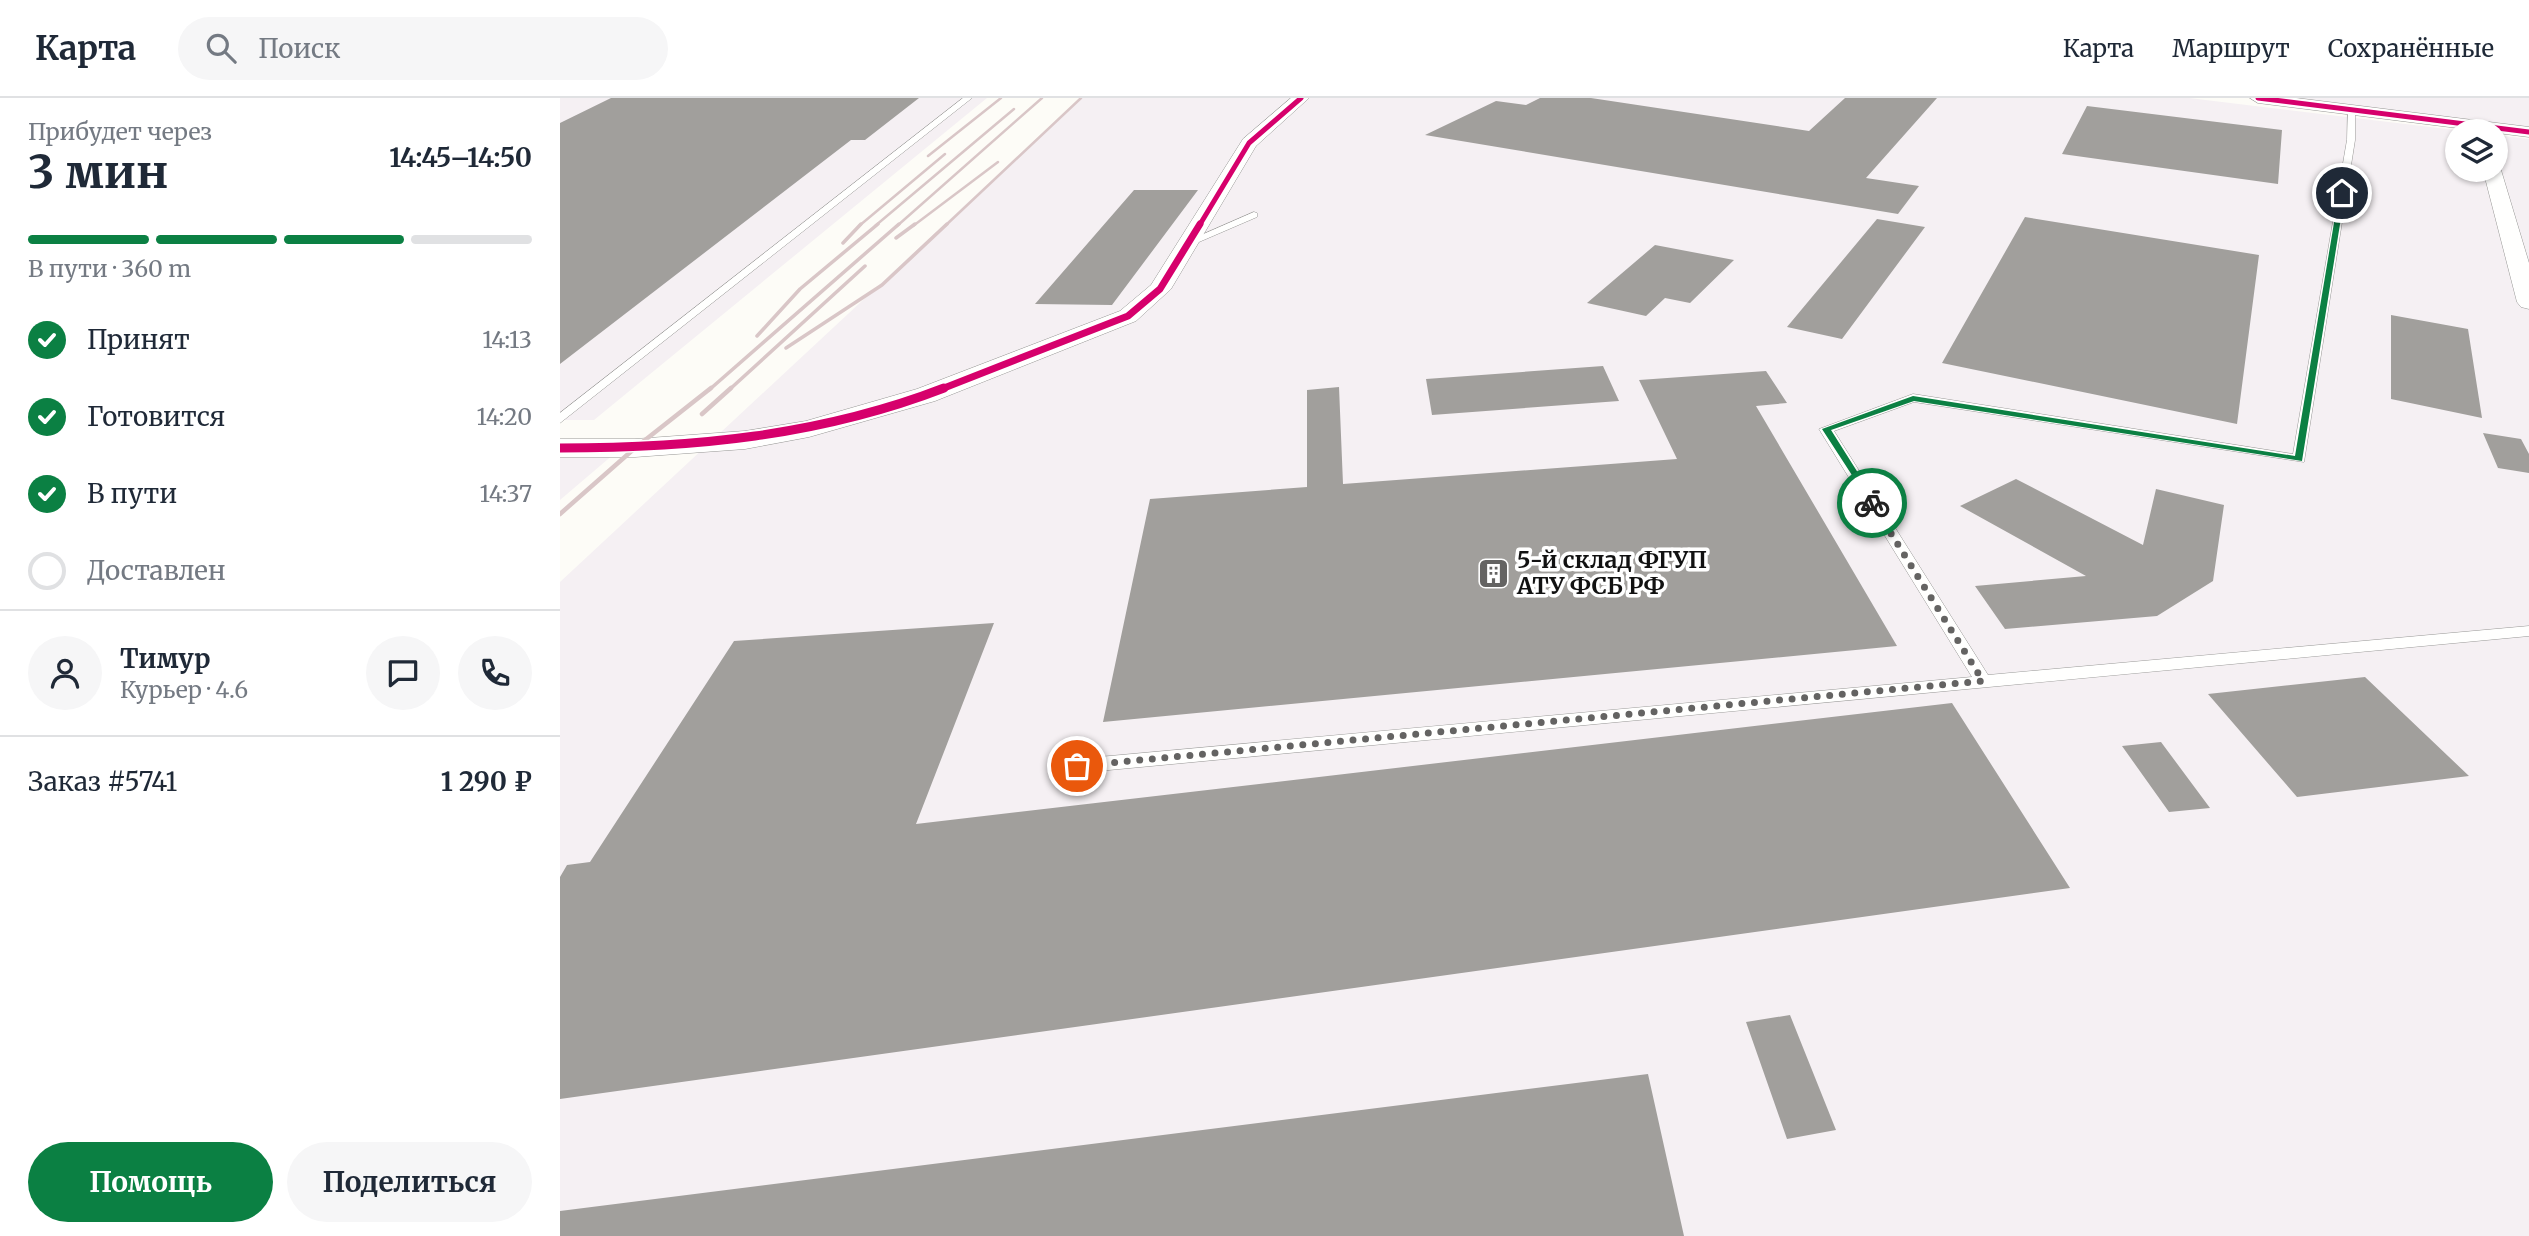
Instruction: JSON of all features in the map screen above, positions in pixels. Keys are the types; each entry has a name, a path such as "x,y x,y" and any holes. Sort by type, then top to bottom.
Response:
{"street":[{"path":"560,448 635,448 745,440 809,429 926,395 1128,316 1160,289 1249,143 1301,98"},
{"path":"2258,98 2445,123"},
{"path":"2508,130 2529,132"},
{"path":"2495,182 2529,302"}],"lane":[{"path":"560,419 968,98"},
{"path":"1983,681 1826,429 1913,398 2299,459 2351,140 2351,110"},
{"path":"1188,243 1254,215"},
{"path":"1077,766 2529,631"}],"shaded area":[{"path":"560,98 987,98 594,420 560,420"},
{"path":"1080,98 2189,98 2445,129 2445,182 2508,182 2508,136 2529,139 2529,1236 560,1236 560,582"},
{"path":"2290,98 2529,98 2529,128 2508,125 2508,119 2457,119"},
{"path":"560,454 614,454 560,500"}],"building":[{"path":"611,98 919,98 865,140 851,140 560,364 560,123"},
{"path":"1540,98 1591,98 1809,131 1845,98 1937,98 1866,178 1919,186 1898,214 1425,135 1496,101 1526,105"},
{"path":"2087,106 2282,130 2278,184 2062,154"},
{"path":"1134,190 1198,190 1112,305 1035,304"},
{"path":"2025,217 2259,255 2237,424 1942,363"},
{"path":"1877,219 1925,227 1842,339 1787,327"},
{"path":"1655,245 1734,260 1690,303 1665,298 1646,316 1587,303"},
{"path":"2391,315 2468,329 2482,418 2391,399"},
{"path":"1603,366 1619,401 1432,415 1426,379"},
{"name":"5-й склад ФГУП АТУ ФСБ РФ","path":"1766,371 1787,403 1756,406 1897,646 1103,722 1150,499 1307,487 1307,390 1339,387 1343,484 1677,459 1639,380"},
{"path":"2483,433 2521,439 2529,454 2529,473 2498,468"},
{"path":"2016,479 2143,545 2156,489 2224,505 2213,581 2157,616 2005,629 1975,586 2086,576 1960,506"},
{"path":"994,623 916,824 1952,703 2070,888 560,1099 560,877 567,865 590,862 734,641"},
{"path":"2365,677 2469,776 2297,797 2208,694"},
{"path":"2161,742 2210,808 2169,812 2122,746"},
{"path":"1790,1015 1836,1130 1787,1139 1746,1022"},
{"path":"1648,1074 1684,1236 560,1236 560,1211"}],"railway":[{"path":"928,156 1001,98"},
{"path":"897,226 1042,98"},
{"path":"945,226 1081,98"},
{"path":"875,226 1014,109"},
{"path":"860,226 945,154"},
{"path":"913,226 998,162"},
{"path":"757,336 800,289 878,224"},
{"path":"709,390 899,224"},
{"path":"896,238 915,224"},
{"path":"786,348 882,285 947,224"},
{"path":"843,243 860,226"},
{"path":"729,390 865,266"},
{"path":"560,514 635,448 711,388"},
{"path":"702,414 731,388"}],"cycle path":[{"path":"560,448 635,448 745,440 809,429 926,395 1128,316 1160,289 1249,143 1301,98"},
{"path":"2258,98 2529,132"}],"way so far":[{"path":"1077,766 1983,681 1872,503"}],"place":[{"name":"5-й склад ФГУП АТУ ФСБ РФ","path":"1494,573"}],"route":[{"path":"1872,503 1826,429 1913,398 2299,459 2342,193"}]}
